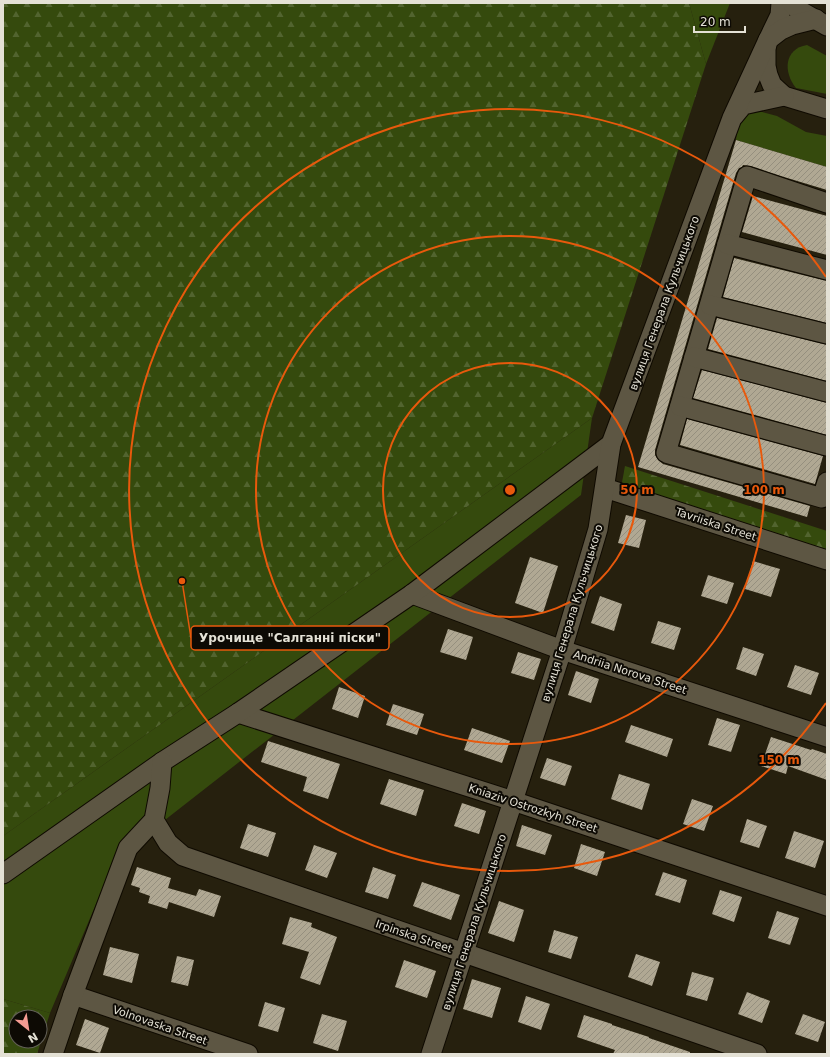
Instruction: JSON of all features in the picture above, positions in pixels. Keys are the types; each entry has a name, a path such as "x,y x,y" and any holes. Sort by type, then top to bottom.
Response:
{"street":[{"name":"вулиця Генерала Кульчицького","path":"431,1054 562,650 598,529 611,444 732,118 780,15 781,3"},
{"path":"792,3 797,9 821,22"},
{"path":"821,22 792,25 781,30 768,40 765,57 768,76 772,85 784,96 827,109"},
{"path":"732,118 743,105 784,96"},
{"path":"827,203 747,176 666,453 822,498 827,482"},
{"path":"728,244 827,270"},
{"path":"710,305 827,334"},
{"path":"694,357 827,392"},
{"path":"680,406 827,446"},
{"path":"3,874 162,762 238,713 412,594 611,444"},
{"name":"Tavriiska Street","path":"605,488 827,560"},
{"name":"Andriia Norova Street","path":"412,594 562,650 827,737"},
{"name":"Kniaziv Ostrozkyh Street","path":"238,713 513,801 827,906"},
{"path":"53,1054 128,848 154,820 160,788 162,762"},
{"name":"Irpinska Street","path":"154,820 168,843 183,856 757,1054"},
{"name":"Volnovaska Street","path":"73,996 248,1054"}],"green space":[{"path":"3,3 689,3 706,64 592,418 3,836"},
{"path":"689,3 730,3 706,64"},
{"path":"807,45 827,56 827,94 796,88 789,75 788,62 790,56 799,47"},
{"path":"755,110 777,116 806,132 827,136 827,167 736,140 741,122 746,116"},
{"path":"592,418 581,495 115,859 50,1013 48,1012 48,1009 37,1009 3,999 3,836"},
{"path":"625,466 827,531 827,553 621,488"},
{"path":"3,999 37,1009 8,1009 8,1049 39,1049 37,1054 3,1054"}],"building":[{"path":"736,140 827,167 827,190 751,166 743,165 739,168 736,173 716,241 655,450 655,455 663,464 810,506 807,517 638,467"},
{"path":"753,196 827,216 827,255 742,232"},
{"path":"734,258 827,281 827,323 723,297"},
{"path":"717,318 827,345 827,381 708,349"},
{"path":"702,370 827,403 827,435 693,398"},
{"path":"687,419 823,456 815,484 680,445"},
{"path":"626,515 646,520 639,548 618,543"},
{"path":"530,557 558,566 543,613 515,603"},
{"path":"753,561 780,569 771,597 745,589"},
{"path":"708,575 734,583 727,604 701,596"},
{"path":"600,596 622,604 614,631 591,623"},
{"path":"658,621 681,628 674,650 651,643"},
{"path":"448,629 473,637 466,660 440,652"},
{"path":"743,647 764,654 756,676 736,669"},
{"path":"518,652 541,659 534,680 511,673"},
{"path":"795,665 819,673 811,695 787,687"},
{"path":"576,671 599,679 591,703 568,695"},
{"path":"339,687 365,696 358,718 332,709"},
{"path":"393,704 424,714 417,735 386,725"},
{"path":"717,718 740,725 731,752 708,745"},
{"path":"631,725 673,739 667,757 625,742"},
{"path":"472,728 510,741 502,763 464,750"},
{"path":"771,737 827,754 827,780 788,766 786,774 761,766"},
{"path":"268,741 340,764 328,799 303,791 307,777 261,762"},
{"path":"547,758 572,766 565,786 540,778"},
{"path":"619,774 650,784 642,810 611,799"},
{"path":"389,779 424,790 416,816 380,804"},
{"path":"692,799 713,806 704,831 683,824"},
{"path":"462,803 486,811 479,834 454,826"},
{"path":"747,819 767,826 759,848 740,842"},
{"path":"248,824 276,833 268,857 240,848"},
{"path":"522,825 552,835 545,855 516,846"},
{"path":"794,831 824,841 815,868 785,858"},
{"path":"581,844 605,852 597,876 574,868"},
{"path":"314,845 337,853 327,878 305,870"},
{"path":"137,867 171,878 168,888 196,896 199,889 221,896 214,917 169,902 167,909 148,903 150,896 139,892 140,888 131,885"},
{"path":"373,867 396,875 388,899 365,892"},
{"path":"663,872 687,880 680,903 655,895"},
{"path":"422,882 460,895 451,920 413,906"},
{"path":"720,890 742,897 734,922 712,914"},
{"path":"499,901 524,910 514,942 488,933"},
{"path":"777,911 799,918 790,945 768,938"},
{"path":"290,917 312,923 311,927 337,937 320,985 300,978 309,952 282,944"},
{"path":"554,930 578,937 571,959 548,952"},
{"path":"110,947 139,954 132,983 103,975"},
{"path":"636,954 660,962 652,986 628,977"},
{"path":"177,956 194,960 188,986 171,982"},
{"path":"404,960 436,971 427,998 395,987"},
{"path":"692,972 714,978 707,1001 686,995"},
{"path":"472,979 501,988 492,1018 463,1009"},
{"path":"747,992 770,1001 762,1023 738,1014"},
{"path":"526,996 550,1004 541,1030 518,1022"},
{"path":"265,1002 285,1008 278,1032 258,1026"},
{"path":"322,1014 347,1021 338,1051 313,1043"},
{"path":"803,1014 825,1022 818,1042 795,1034"},
{"path":"584,1015 690,1052 690,1054 613,1054 615,1050 577,1037"},
{"path":"85,1019 109,1028 100,1053 76,1045"}],"place":[{"name":"Урочище \"Салганні піски\"","path":"182,581"}]}
